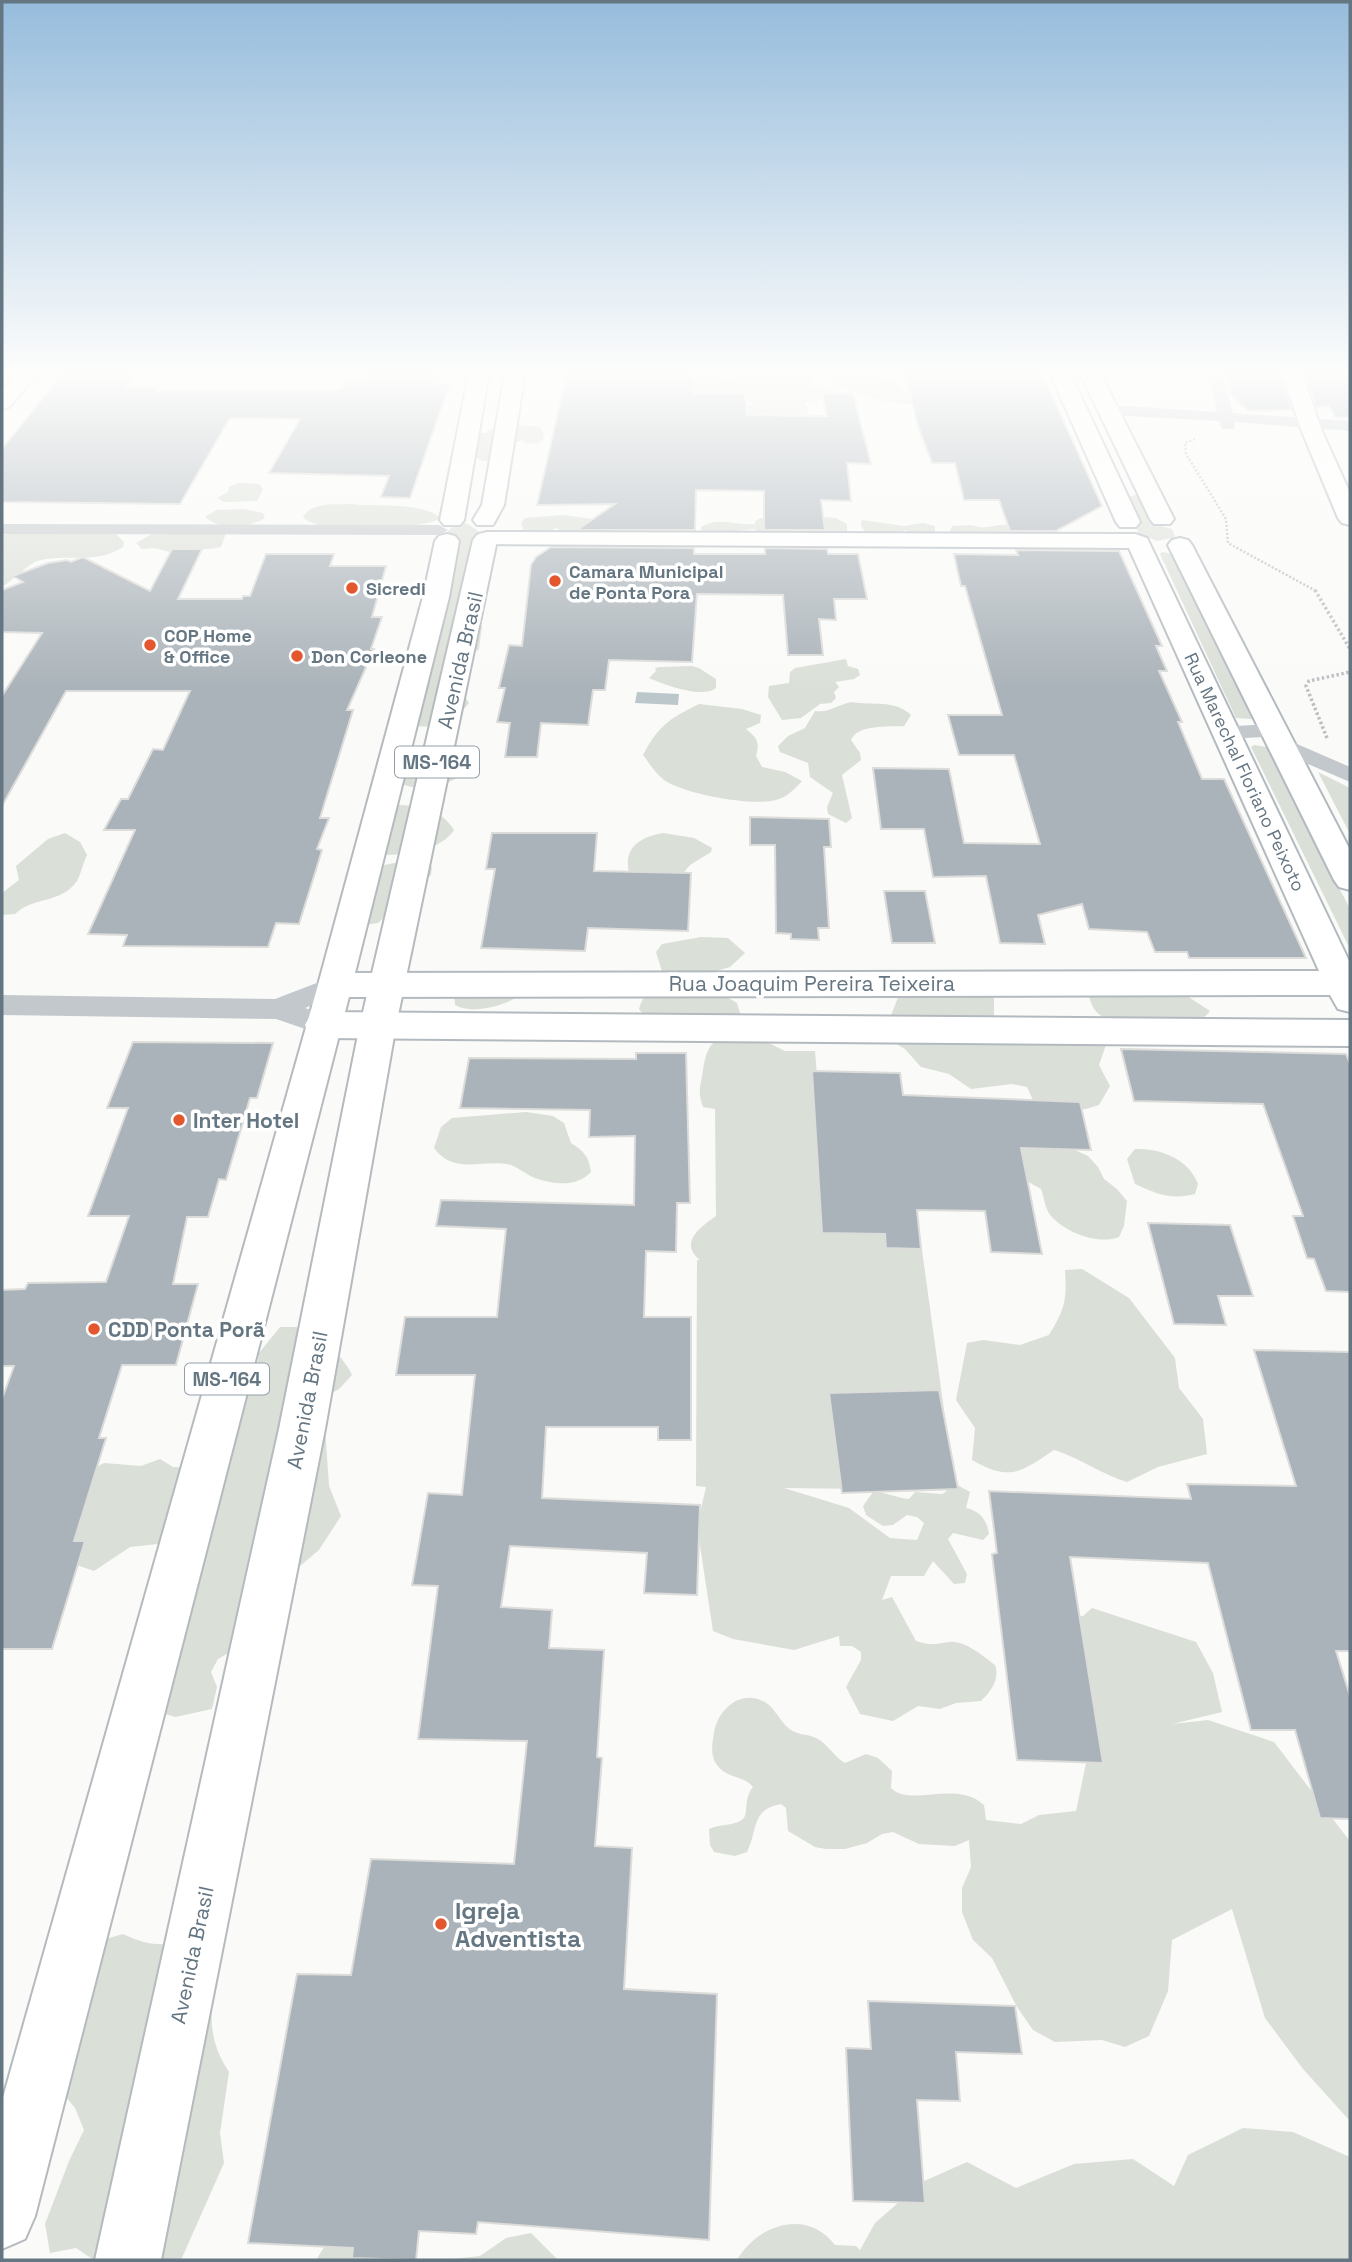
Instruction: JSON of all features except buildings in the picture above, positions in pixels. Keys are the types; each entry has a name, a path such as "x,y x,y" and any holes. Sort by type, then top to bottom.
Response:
{"main road":[{"name":"Avenida Brasil","path":"128,2260 302,1429 383,1004 485,547 469,530 472,479"},
{"name":"Avenida Brasil","path":"2,2216 329,1005 436,597 469,530 493,505 497,479"},
{"name":"Rua Marechal Floriano Peixoto","path":"1108,479 1348,989"},
{"path":"1132,533 1139,518 1162,519 1142,479"},
{"path":"1333,479 1350,517"},
{"name":"Rua Marechal Floriano Peixoto","path":"1162,519 1177,524 1187,533 1187,540 1180,545 1350,880"},
{"path":"469,530 1132,533 1164,547 1180,545"},
{"name":"Rua Joaquim Pereira Teixeira","path":"329,1005 1348,989"},
{"name":"Rua Joaquim Pereira Teixeira","path":"383,1004 1350,1033"}],"street":[{"path":"2,529 469,530"},
{"path":"1226,732 1278,737 1346,773"},
{"name":"Rua Joaquim Pereira Teixeira","path":"2,1005 278,1009 329,1005"},
{"name":"Rua Joaquim Pereira Teixeira","path":"278,1009 329,1005"}],"path":[{"path":"1201,479 1226,519 1228,543 1314,588 1350,649"},
{"path":"1346,773 1306,686 1309,681 1350,671"}],"shaded area":[{"path":"239,483 259,484 263,489 257,501 224,502 217,498 228,492 229,487"},
{"path":"1128,497 1140,497 1153,524 1172,529 1175,537 1157,541 1138,533 1137,528 1140,525"},
{"path":"352,504 411,507 423,509 441,518 414,525 347,528 327,526 303,517 318,506"},
{"path":"244,509 263,513 265,518 251,524 227,526 205,517 216,510"},
{"path":"563,515 593,519 595,522 586,530 562,531 556,528 550,532 524,532 521,523 525,518"},
{"path":"761,518 836,518 847,524 847,534 805,533 800,529 794,531 796,535 764,536 754,529 718,533 701,530 701,527 714,522 755,524 755,521"},
{"path":"862,520 904,526 923,523 935,526 935,532 910,536 905,530 899,533 867,534 861,526"},
{"path":"466,523 477,530 490,553 477,622 482,626 479,649 468,658 462,692 469,703 464,709 442,712 435,727 413,726 419,621 417,609 430,589 439,552 433,547 452,527"},
{"path":"952,526 1012,526 1031,529 1031,534 951,534"},
{"path":"103,529 117,535 124,542 123,547 102,556 37,561 2,587 2,535 45,530"},
{"path":"226,533 221,547 174,553 154,548 142,549 136,543 152,534"},
{"path":"1160,554 1174,554 1252,719 1236,718"},
{"path":"846,659 848,666 858,669 860,675 854,679 835,682 839,687 834,692 836,698 831,703 820,704 801,718 782,720 768,697 769,686 789,683 790,672 795,668"},
{"path":"692,666 716,679 716,688 693,692 649,678 656,671 655,668"},
{"path":"637,692 679,694 678,705 635,703"},
{"path":"852,702 890,705 911,715 904,726 867,729 860,731 851,740 860,753 861,760 842,775 852,818 846,823 828,814 827,807 833,793 810,777 808,763 780,752 778,746 788,736 805,728 815,711 826,711"},
{"path":"699,704 742,709 761,715 760,723 746,729 757,741 756,756 762,767 785,772 802,781 785,796 760,802 700,794 664,780 643,755 654,736 666,724"},
{"path":"407,745 427,751 460,776 445,784 425,789 402,784"},
{"path":"1251,747 1267,747 1350,909 1350,949"},
{"path":"1318,772 1350,788 1350,834"},
{"path":"399,805 415,806 437,813 454,830 432,847 383,855 388,809"},
{"path":"65,833 80,842 87,855 77,881 71,888 55,897 30,904 15,914 2,915 2,893 19,880 16,866 48,839"},
{"path":"663,833 694,838 712,848 711,852 690,865 678,879 629,872 631,850 648,837"},
{"path":"414,859 425,861 432,867 431,875 378,923 364,925 365,869"},
{"path":"701,937 728,938 745,953 730,967 706,974 715,990 737,1003 740,1013 736,1023 645,1017 639,1009 643,999 664,978 656,952 662,944"},
{"path":"981,992 994,998 994,1018 1087,1029 1106,1045 1099,1065 1110,1086 1099,1105 1086,1109 1037,1109 1027,1087 1012,1084 971,1089 949,1074 921,1067 905,1049 893,1042 888,1023 899,995"},
{"path":"1100,992 1184,994 1210,1011 1198,1022 1182,1027 1127,1023 1106,1018 1096,1011 1089,997"},
{"path":"454,993 516,994 515,998 502,1004 469,1009 455,1005"},
{"path":"748,1033 785,1051 815,1051 829,1220 838,1227 919,1228 954,1483 970,1492 966,1508 982,1517 989,1534 983,1540 953,1533 948,1539 967,1574 965,1583 954,1584 933,1561 924,1576 891,1576 882,1600 892,1597 916,1641 930,1644 955,1642 974,1650 995,1665 994,1685 981,1701 956,1703 940,1709 918,1706 893,1721 860,1714 846,1687 861,1660 861,1652 852,1646 840,1646 839,1636 794,1650 733,1639 713,1631 697,1526 706,1487 696,1486 697,1260 700,1260 691,1248 691,1242 698,1231 716,1216 715,1109 703,1107 700,1092 705,1059 711,1045 716,1041","holes":["784,1488 946,1490 942,1494 915,1492 909,1499 873,1492 863,1506 866,1515 883,1526 893,1525 907,1515 917,1517 924,1523 917,1540 890,1538 849,1508"]},
{"path":"526,1112 553,1116 564,1123 571,1143 585,1155 591,1172 572,1182 550,1182 532,1177 511,1165 460,1164 442,1156 434,1148 441,1127 452,1118"},
{"path":"1044,1136 1088,1156 1104,1179 1127,1201 1124,1226 1119,1237 1092,1238 1065,1228 1049,1213 1041,1189 1014,1174 1001,1143"},
{"path":"1135,1149 1164,1153 1181,1162 1194,1175 1198,1184 1195,1194 1164,1195 1135,1184 1127,1159"},
{"path":"1082,1269 1129,1298 1175,1358 1179,1388 1203,1419 1207,1454 1158,1467 1127,1482 1054,1450 1015,1472 996,1471 972,1460 975,1428 956,1400 967,1343 983,1340 1020,1345 1049,1335 1064,1304 1065,1270"},
{"path":"280,1327 302,1328 320,1337 345,1363 352,1375 339,1389 323,1398 329,1486 341,1516 319,1550 288,1576 235,1649 218,1659 211,1672 217,1687 212,1709 175,1717 159,1712 167,1543 130,1547 94,1571 71,1563 68,1483 104,1463 141,1466 160,1459 173,1467 193,1468 231,1409 255,1382 259,1353"},
{"path":"1092,1608 1196,1642 1213,1673 1222,1712 1172,1724 1208,1720 1274,1742 1349,1840 1350,2121 1303,2069 1265,2018 1232,1909 1172,1940 1168,1991 1149,2036 1125,2047 1102,2040 1055,2042 1033,2030 1017,2007 992,1958 973,1940 962,1912 962,1888 971,1867 969,1840 955,1846 919,1844 893,1832 845,1849 815,1847 788,1831 786,1808 781,1804 771,1807 760,1816 747,1852 735,1856 714,1852 710,1845 709,1829 743,1819 753,1787 750,1783 725,1772 715,1761 712,1754 714,1733 727,1708 734,1702 751,1698 769,1705 791,1730 820,1741 845,1763 866,1754 878,1758 892,1771 891,1788 900,1793 960,1794 984,1805 986,1820 1021,1824 1039,1815 1076,1811 1088,1754 1063,1617 1083,1616"},
{"path":"123,1934 155,1944 208,1937 222,1956 215,1987 212,2029 215,2043 229,2072 220,2133 224,2163 181,2260 94,2260 76,2248 50,2253 45,2224 84,2130 75,2108 44,2070 99,1941"},
{"path":"1243,2128 1293,2132 1350,2157 1350,2260 737,2260 757,2237 783,2225 811,2227 824,2234 835,2245 856,2246 860,2250 875,2223 922,2182 967,2162 1016,2188 1074,2164 1133,2159 1174,2186 1188,2155"},
{"path":"333,2233 380,2244 392,2260 316,2260"},
{"path":"531,2233 558,2260 444,2260 480,2256 506,2238"}],"place":[{"name":"Camara Municipal de Ponta Pora","path":"555,581"},
{"name":"Sicredi","path":"352,588"},
{"name":"COP Home & Office","path":"150,645"},
{"name":"Don Corleone","path":"297,656"},
{"name":"Inter Hotel","path":"179,1120"},
{"name":"CDD Ponta Porã","path":"94,1329"},
{"name":"Igreja Adventista","path":"441,1924"}]}
